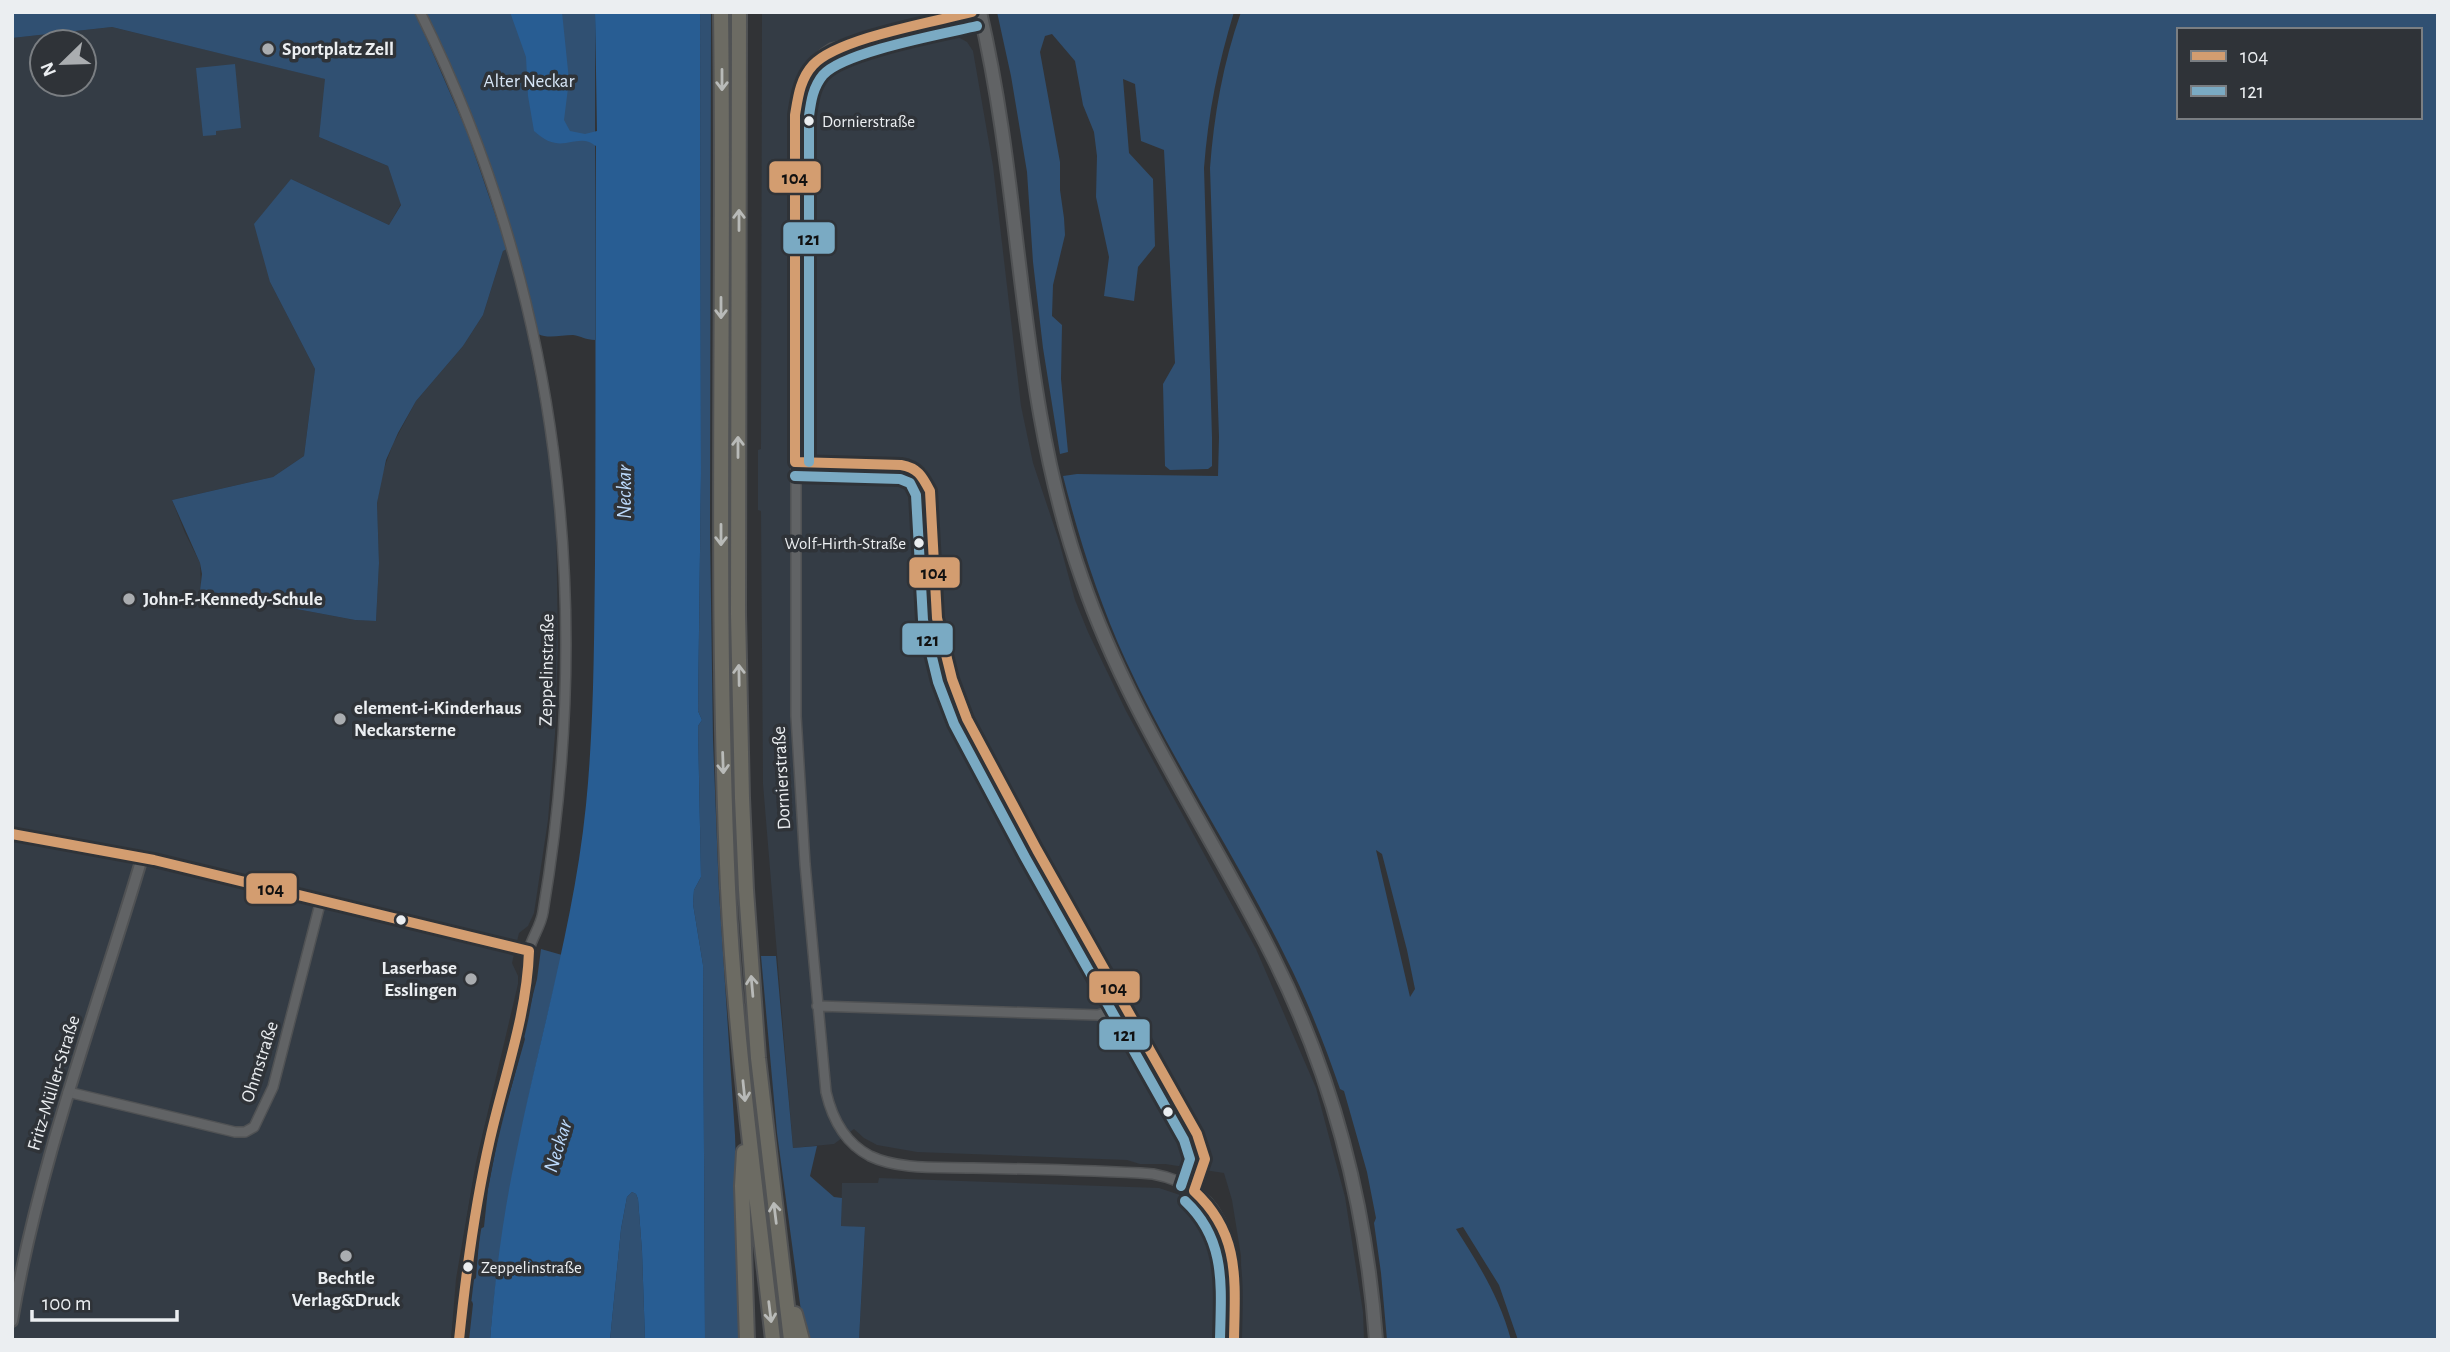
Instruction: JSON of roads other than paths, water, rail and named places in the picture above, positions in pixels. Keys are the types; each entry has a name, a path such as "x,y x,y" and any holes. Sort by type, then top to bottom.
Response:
{"highway":[{"path":"721,12 722,718 728,892 747,1123 773,1340"},
{"path":"738,12 738,614 746,903 758,1058 791,1340"},
{"path":"747,1123 742,1175 747,1340"},
{"path":"784,1280 802,1340"}],"main road":[{"path":"980,12 1006,149 1038,410 1068,538 1090,604 1132,697 1251,914 1278,967 1308,1037 1336,1114 1354,1181 1368,1258 1376,1340"}],"street":[{"name":"Zeppelinstraße","path":"420,12 476,141 509,241 540,366 557,468 566,610 563,742 558,807 543,915 529,951 528,984 476,1206 459,1340"},
{"name":"Dornierstraße","path":"973,12 832,48 811,66 800,86 795,107 797,745 817,1006 828,1101 846,1138 870,1156 884,1162 1153,1174 1178,1181 1214,1209 1230,1246 1234,1282 1234,1340"},
{"path":"795,463 901,465 912,467 925,478 931,499 936,610 947,664 959,700 996,776 1199,1138 1205,1162 1194,1191"},
{"path":"12,834 142,858 529,951"},
{"name":"Fritz-Müller-Straße","path":"12,1321 24,1257 68,1092 142,858"},
{"name":"Ohmstraße","path":"68,1092 235,1132 245,1132 253,1128 264,1110 277,1073 321,900"},
{"path":"817,1006 1098,1015 1124,1007"}],"water":[{"name":"Neckar","path":"510,12 562,12 569,80 564,120 570,131 585,134 597,131 595,12 700,12 701,473 698,711 702,720 698,726 701,877 694,890 693,904 703,965 705,1340 645,1340 638,1199 632,1192 627,1197 621,1229 610,1340 490,1340 511,1177 565,937 580,849 591,744 594,624 596,146 582,141 553,142 534,131 528,96 526,57"}],"place":[{"name":"Sportplatz Zell","path":"268,49"},
{"name":"Dornierstraße","path":"809,121"},
{"name":"Wolf-Hirth-Straße","path":"919,543"},
{"name":"John-F.-Kennedy-Schule","path":"129,599"},
{"name":"element-i-Kinderhaus Neckarsterne","path":"340,719"},
{"name":"Laserbase Esslingen","path":"471,979"},
{"name":"Bechtle Verlag&Druck","path":"346,1256"},
{"name":"Zeppelinstraße","path":"468,1267"}],"park label":[{"name":"Alter Neckar","path":"529,81"}]}
